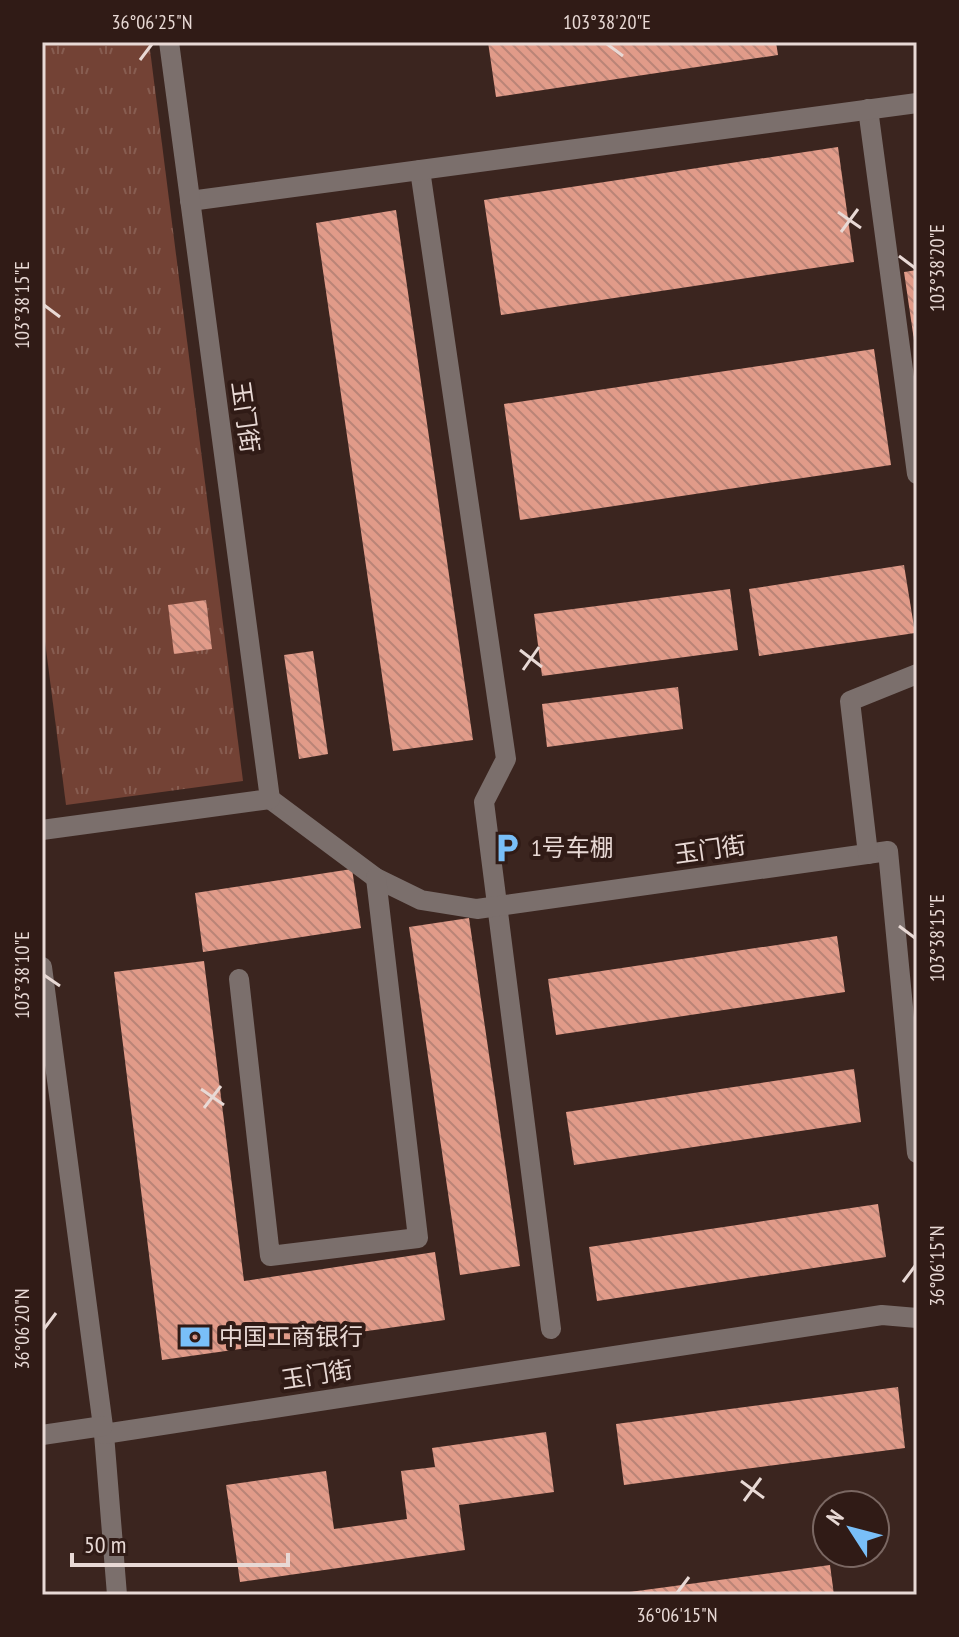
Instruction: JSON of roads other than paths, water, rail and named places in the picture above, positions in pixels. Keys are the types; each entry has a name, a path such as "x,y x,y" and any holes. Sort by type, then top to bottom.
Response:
{"street":[{"name":"玉门街","path":"169,42 270,799 376,878 421,900 477,909 868,854"},
{"path":"190,201 917,103"},
{"path":"868,109 917,474"},
{"path":"420,170 506,759 484,802 551,1329"},
{"path":"917,674 850,701 868,854 888,851 909,991 917,1153"},
{"path":"42,830 270,799"},
{"path":"239,979 270,1256 418,1238 376,878"},
{"path":"42,967 104,1430 117,1595"},
{"name":"玉门街","path":"42,1435 104,1430 882,1315 917,1318"}],"place":[{"name":"1号车棚","path":"507,848"},
{"name":"中国工商银行","path":"195,1337"}]}
